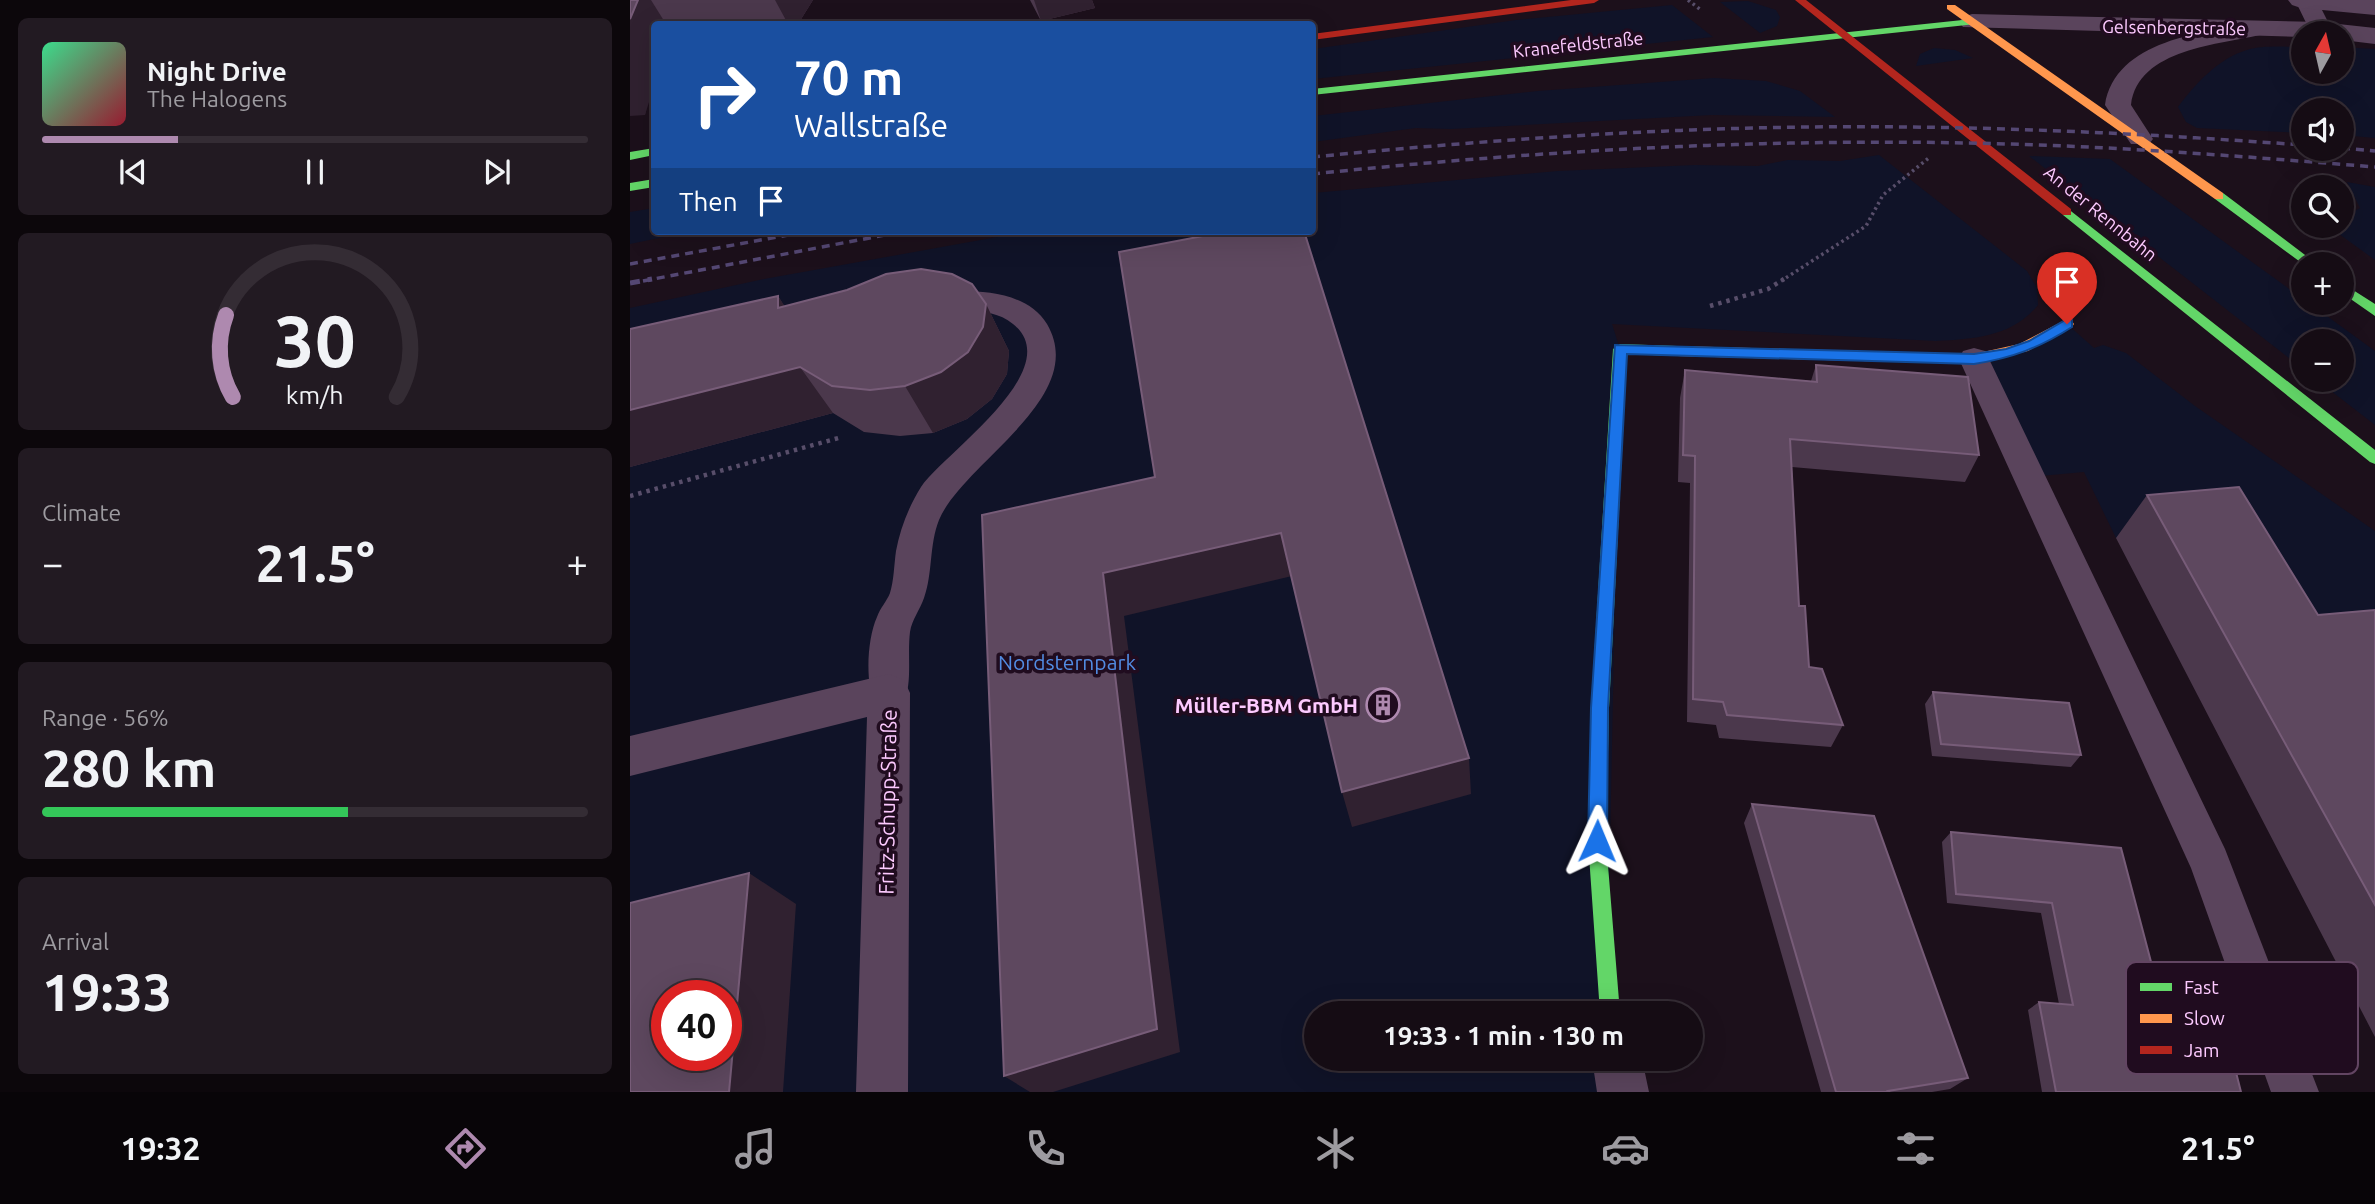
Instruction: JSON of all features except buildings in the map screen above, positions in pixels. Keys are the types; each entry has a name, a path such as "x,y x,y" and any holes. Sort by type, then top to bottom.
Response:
{"street":[{"name":"Kranefeldstraße","path":"1316,36 1594,0"},
{"name":"An der Rennbahn","path":"1800,0 2375,458"},
{"path":"1941,0 2140,139 2295,252"},
{"path":"2301,0 2375,6"},
{"name":"Kranefeldstraße","path":"1316,92 1972,22"},
{"name":"Gelsenbergstraße","path":"1972,22 2291,30"},
{"name":"Gelsenbergstraße","path":"2354,34 2375,36"},
{"path":"630,156 651,152"},
{"path":"630,187 651,184"},
{"path":"2354,296 2375,311"},
{"path":"1609,1001 1597,828 1600,708 1620,349 1974,359 2008,354 2034,344 2067,324"},
{"name":"Fritz-Schupp-Straße","path":"630,756 889,693 882,1092"},
{"path":"1620,1071 1623,1092"}],"lane":[{"path":"2307,0 2316,21"},
{"path":"2140,139 2118,105 2122,86 2133,71 2149,60 2189,44 2256,29"},
{"path":"889,693 894,619 907,599 913,549 921,522 935,494 1019,405 1035,380 1042,353 1035,329 1016,311 976,301 908,307"},
{"path":"1974,359 2210,863 2247,962"},
{"path":"2288,1074 2295,1092"}],"path":[{"path":"1655,350 1656,338 1676,315 1768,289 1866,226 1869,212 1900,177 1934,154"},
{"path":"630,496 842,437"}],"green space":[{"path":"1748,1 1776,10 1780,17 1777,26 1760,33 1720,2"},
{"path":"1672,5 1713,37 1316,79 1316,49 1516,20"},
{"path":"2291,47 2291,84 2354,84 2354,48 2375,49 2375,138 2354,136 2354,98 2291,98 2291,132 2197,128 2186,122 2178,107 2217,65 2253,48"},
{"path":"1934,48 1955,50 1973,58 1916,66 1920,54"},
{"path":"1714,78 1766,81 1800,91 1835,117 1712,115 1451,129 1416,128 1316,142 1316,116 1538,91"},
{"name":"Nordsternpark","path":"1879,155 2027,271 2037,288 2038,305 2028,316 2005,330 1979,337 1936,341 1612,324 1620,349 1608,1001 1304,1001 1304,1071 1619,1071 1623,1092 630,1092 630,308 764,279 1009,235 1316,235 1316,193 1558,171 1695,165 1758,166 1788,160 1840,161"},
{"path":"2029,156 2110,159 2291,290 2291,315 2326,315 2345,329 2291,329 2291,360"},
{"path":"2354,183 2375,187 2375,260 2345,238 2354,238 2354,211 2360,208 2354,196"},
{"path":"651,208 651,235 674,235 630,244 630,212"},
{"path":"2067,324 2094,348 2103,345 2126,353 2195,406 2375,531 2375,703 2203,530 2116,538 2084,472 2029,477 1974,360"},
{"path":"2354,336 2375,351 2375,425 2332,392 2354,392"}],"railway":[{"path":"1316,157 1560,137 1807,127 2055,131 2291,144"},
{"path":"1316,174 1584,151 1857,142 2081,147 2375,167"},
{"path":"2354,149 2375,151"},
{"path":"630,264 788,235"},
{"path":"643,281 885,235"},
{"path":"630,283 652,279"}],"traffic: fast":[{"path":"1316,92 1972,22"},
{"path":"630,156 651,152"},
{"path":"630,187 651,184"},
{"path":"2219,196 2295,252"},
{"path":"2067,212 2375,458"},
{"path":"2354,296 2375,311"},
{"path":"1609,1001 1597,841 1600,708 1620,349 1677,351"}],"traffic: slow":[{"path":"1951,7 2219,196"},
{"path":"1677,351 1974,359 2023,348 2067,324"}],"traffic: jam":[{"path":"1316,36 1594,0"},
{"path":"1800,0 2067,212"}],"place":[{"name":"Müller-BBM GmbH","path":"1383,705"}],"route":[{"path":"1597,841 1600,708 1620,349 1974,359 2008,354 2034,344 2067,324"}]}
